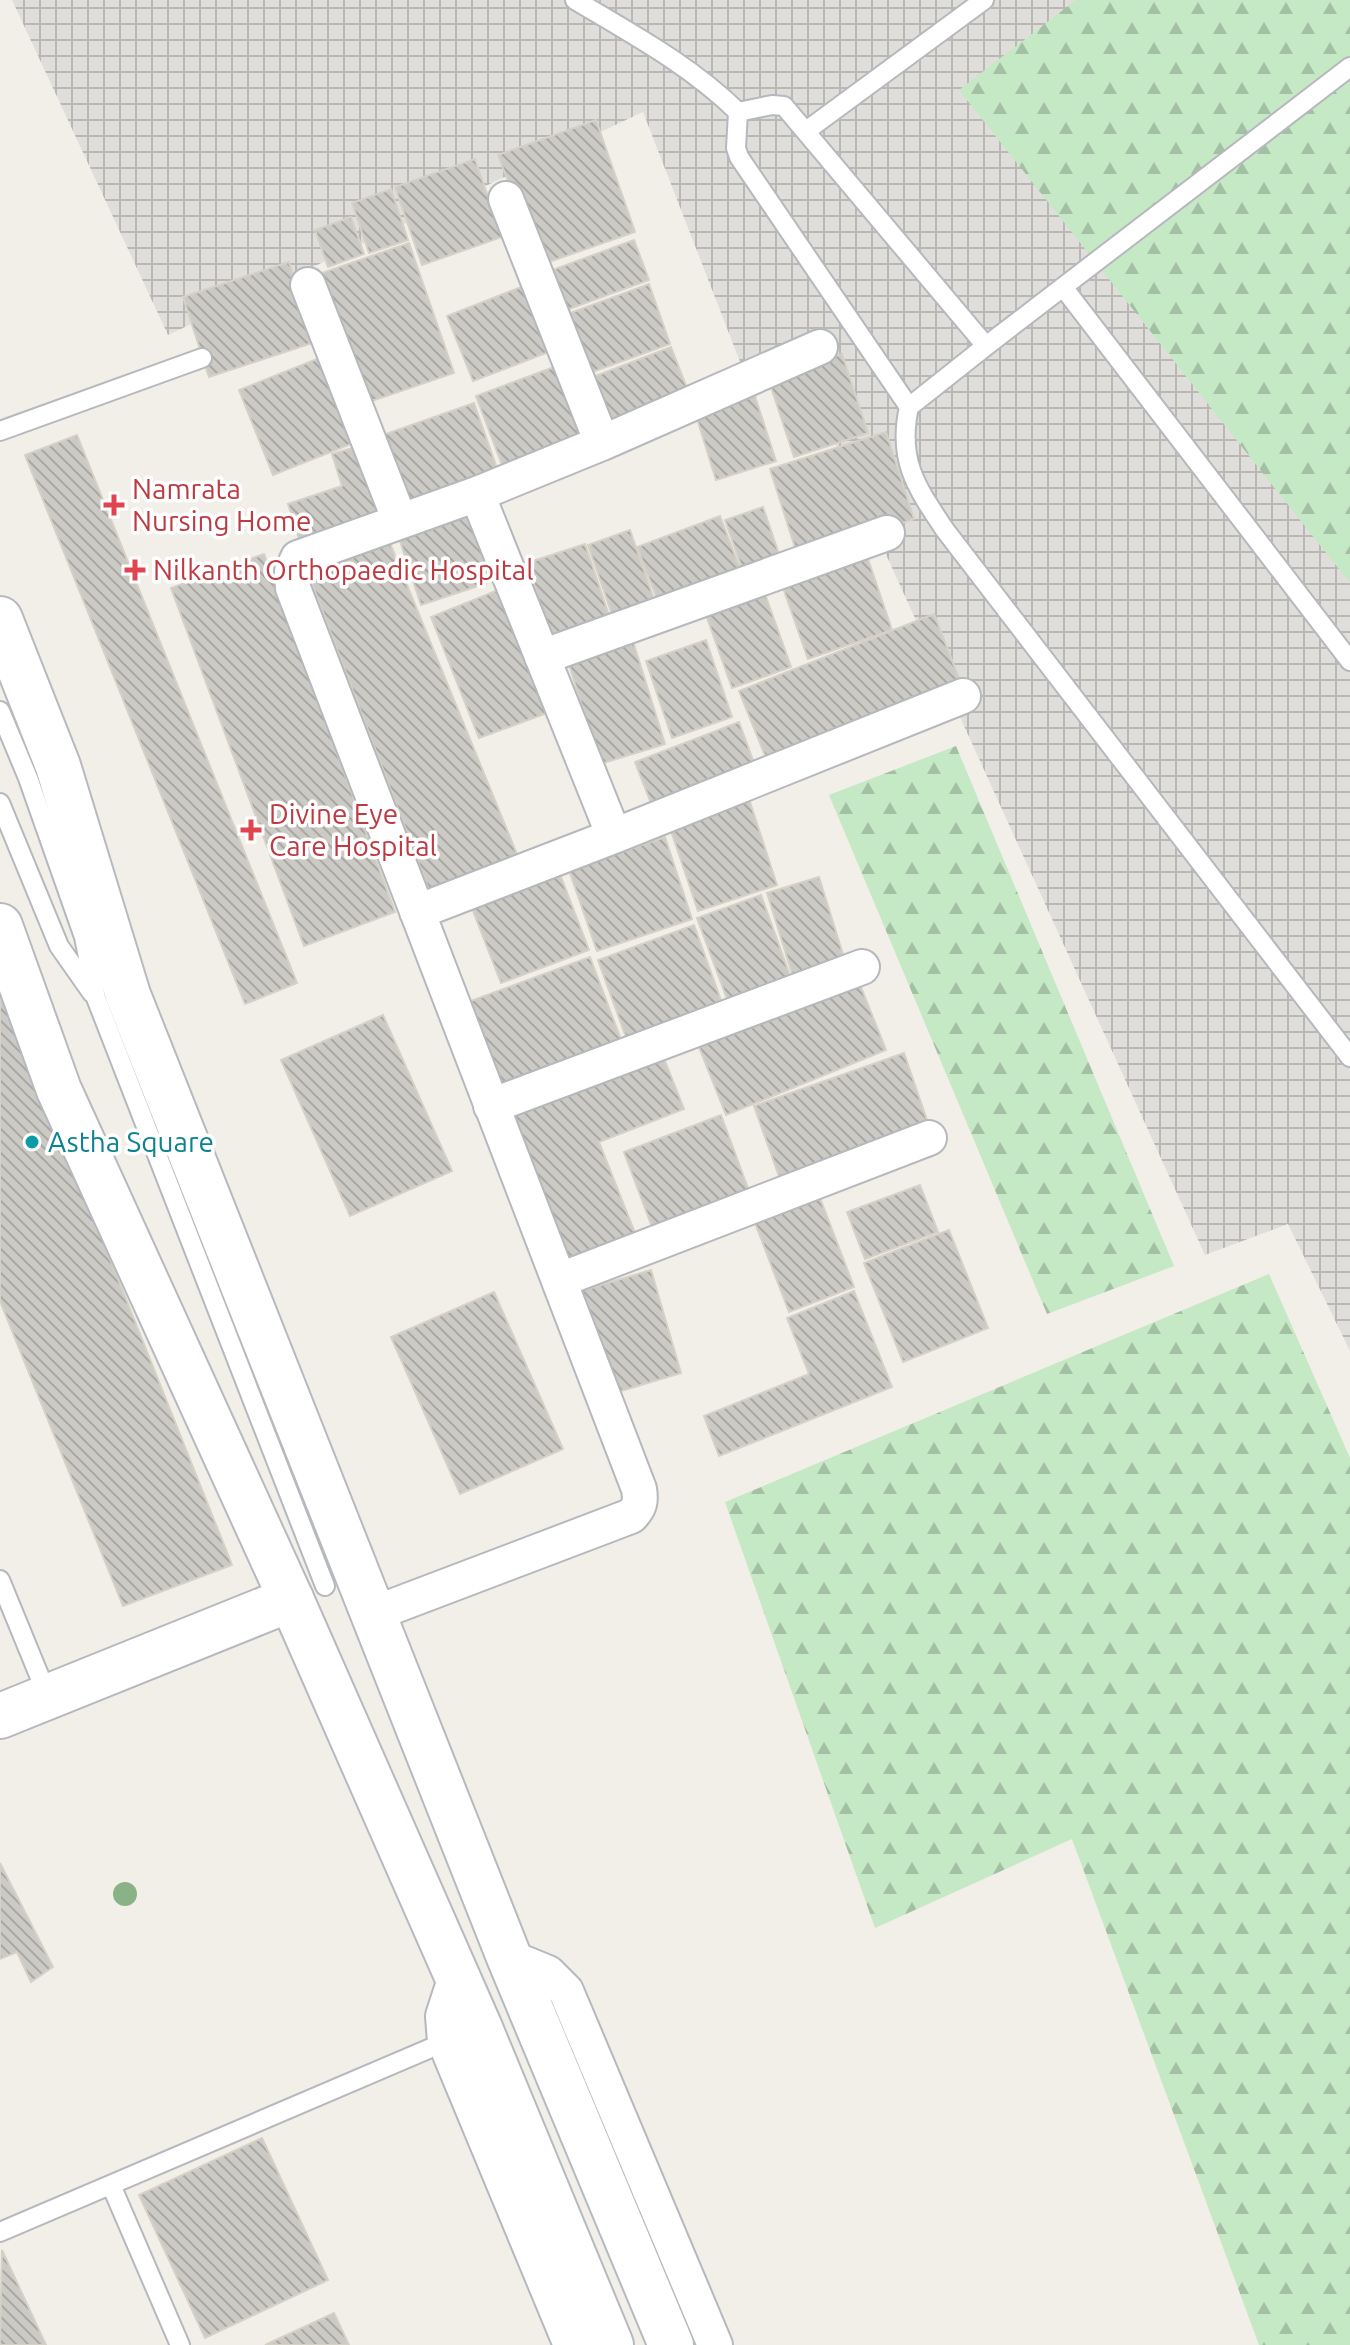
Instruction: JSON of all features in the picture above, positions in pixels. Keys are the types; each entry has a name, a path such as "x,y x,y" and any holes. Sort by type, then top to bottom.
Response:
{"main road":[{"path":"0,619 58,766 128,995 456,1976 611,2345"},
{"path":"0,926 59,1090 324,1586 373,1614 509,1957 671,2345"},
{"path":"0,1716 324,1586"}],"street":[{"path":"506,199 602,443"},
{"path":"308,285 400,521"},
{"path":"373,1614 631,1516 639,1508 639,1489 293,588 292,571 298,558 477,494 820,347"},
{"path":"477,494 614,836"},
{"path":"542,657 887,533"},
{"path":"417,912 963,696"},
{"path":"491,1106 862,967"},
{"path":"560,1280 929,1138"},
{"path":"509,1957 548,1973 566,1991 715,2345"},
{"path":"456,1976 443,2016 445,2042 571,2345"}],"lane":[{"path":"575,0 679,62 713,87 738,112 736,148 739,157 909,407"},
{"path":"806,131 984,0"},
{"path":"1349,1053 945,530 920,493 908,467 904,436 909,407 1350,67"},
{"path":"738,112 772,105 784,106 986,346"},
{"path":"1063,287 1343,636 1350,661"},
{"path":"0,431 202,358"},
{"path":"0,711 28,778 84,937 96,998 324,1586"},
{"path":"0,803 59,946 96,998"},
{"path":"0,1580 48,1697"},
{"path":"0,2232 445,2042"},
{"path":"111,2185 180,2345"}],"shaded area":[{"path":"12,0 1350,0 1350,1351 1288,1224 1205,1255 796,357 744,372 643,112 168,335"}],"green space":[{"path":"1076,0 1350,0 1350,583 959,90"},
{"path":"956,746 1174,1266 1047,1314 829,795"},
{"path":"1269,1274 1350,1458 1350,2345 1259,2345 1072,1839 875,1928 725,1502"}],"building":[{"path":"596,120 635,232 540,265 498,155"},
{"path":"475,159 502,237 422,265 395,187"},
{"path":"391,189 408,240 369,253 352,203"},
{"path":"351,217 364,254 328,267 315,230"},
{"path":"634,240 649,280 561,312 547,272"},
{"path":"409,243 454,373 360,405 316,275"},
{"path":"289,262 315,342 209,377 183,297"},
{"path":"529,284 554,350 473,381 447,316"},
{"path":"649,284 670,344 584,375 562,316"},
{"path":"671,347 692,401 606,433 585,380"},
{"path":"842,354 868,433 794,457 768,378"},
{"path":"327,355 361,440 273,475 239,390"},
{"path":"562,364 591,441 505,473 476,396"},
{"path":"753,390 776,461 716,480 694,409"},
{"path":"474,403 500,477 403,512 377,437"},
{"path":"886,432 914,519 798,557 770,469"},
{"path":"77,435 297,983 245,1004 25,455"},
{"path":"363,445 385,511 299,539 288,504 342,486 332,454"},
{"path":"763,507 782,563 745,577 725,520"},
{"path":"470,509 493,581 421,605 397,532"},
{"path":"720,516 743,577 661,609 637,547"},
{"path":"630,530 657,608 615,623 588,545"},
{"path":"387,536 521,864 432,898 305,565"},
{"path":"585,544 613,627 554,646 527,563"},
{"path":"865,550 892,630 808,659 780,579"},
{"path":"264,554 395,912 304,946 171,588"},
{"path":"503,588 550,712 479,738 431,617"},
{"path":"764,591 791,667 732,688 705,612"},
{"path":"934,614 962,686 768,763 739,691"},
{"path":"632,638 665,744 600,764 567,658"},
{"path":"706,640 732,717 672,738 646,661"},
{"path":"739,722 757,771 654,811 635,762"},
{"path":"749,799 777,885 698,911 669,825"},
{"path":"665,837 692,919 597,951 569,870"},
{"path":"558,869 589,950 501,983 470,903"},
{"path":"819,877 846,964 794,980 767,893"},
{"path":"761,895 793,984 730,1007 697,918"},
{"path":"694,925 723,1006 627,1040 598,960"},
{"path":"590,957 623,1045 500,1089 468,1002"},
{"path":"859,982 886,1050 726,1115 699,1047"},
{"name":"Astha Square","path":"0,983 232,1565 123,1606 0,1301"},
{"path":"383,1015 452,1171 350,1216 281,1060"},
{"path":"904,1053 930,1129 781,1182 754,1106"},
{"path":"663,1056 684,1109 599,1142 635,1233 565,1260 509,1117"},
{"path":"721,1115 749,1191 652,1227 624,1152"},
{"path":"920,1185 938,1232 865,1259 847,1212"},
{"path":"817,1190 854,1287 789,1312 752,1215"},
{"path":"949,1230 988,1328 903,1362 864,1263"},
{"path":"651,1270 681,1373 611,1394 581,1291"},
{"path":"854,1291 892,1387 719,1456 704,1416 809,1374 787,1318"},
{"path":"494,1292 563,1449 460,1494 391,1337"},
{"path":"0,1863 53,1967 31,1982 17,1952 0,1959"},
{"path":"262,2138 328,2280 205,2338 139,2195"},
{"path":"2,2250 46,2345 0,2345"},
{"path":"334,2313 349,2345 265,2345"}],"place":[{"name":"Namrata Nursing Home","path":"114,505"},
{"name":"Nilkanth Orthopaedic Hospital","path":"135,570"},
{"name":"Divine Eye Care Hospital","path":"251,830"},
{"name":"Astha Square","path":"32,1142"}]}
